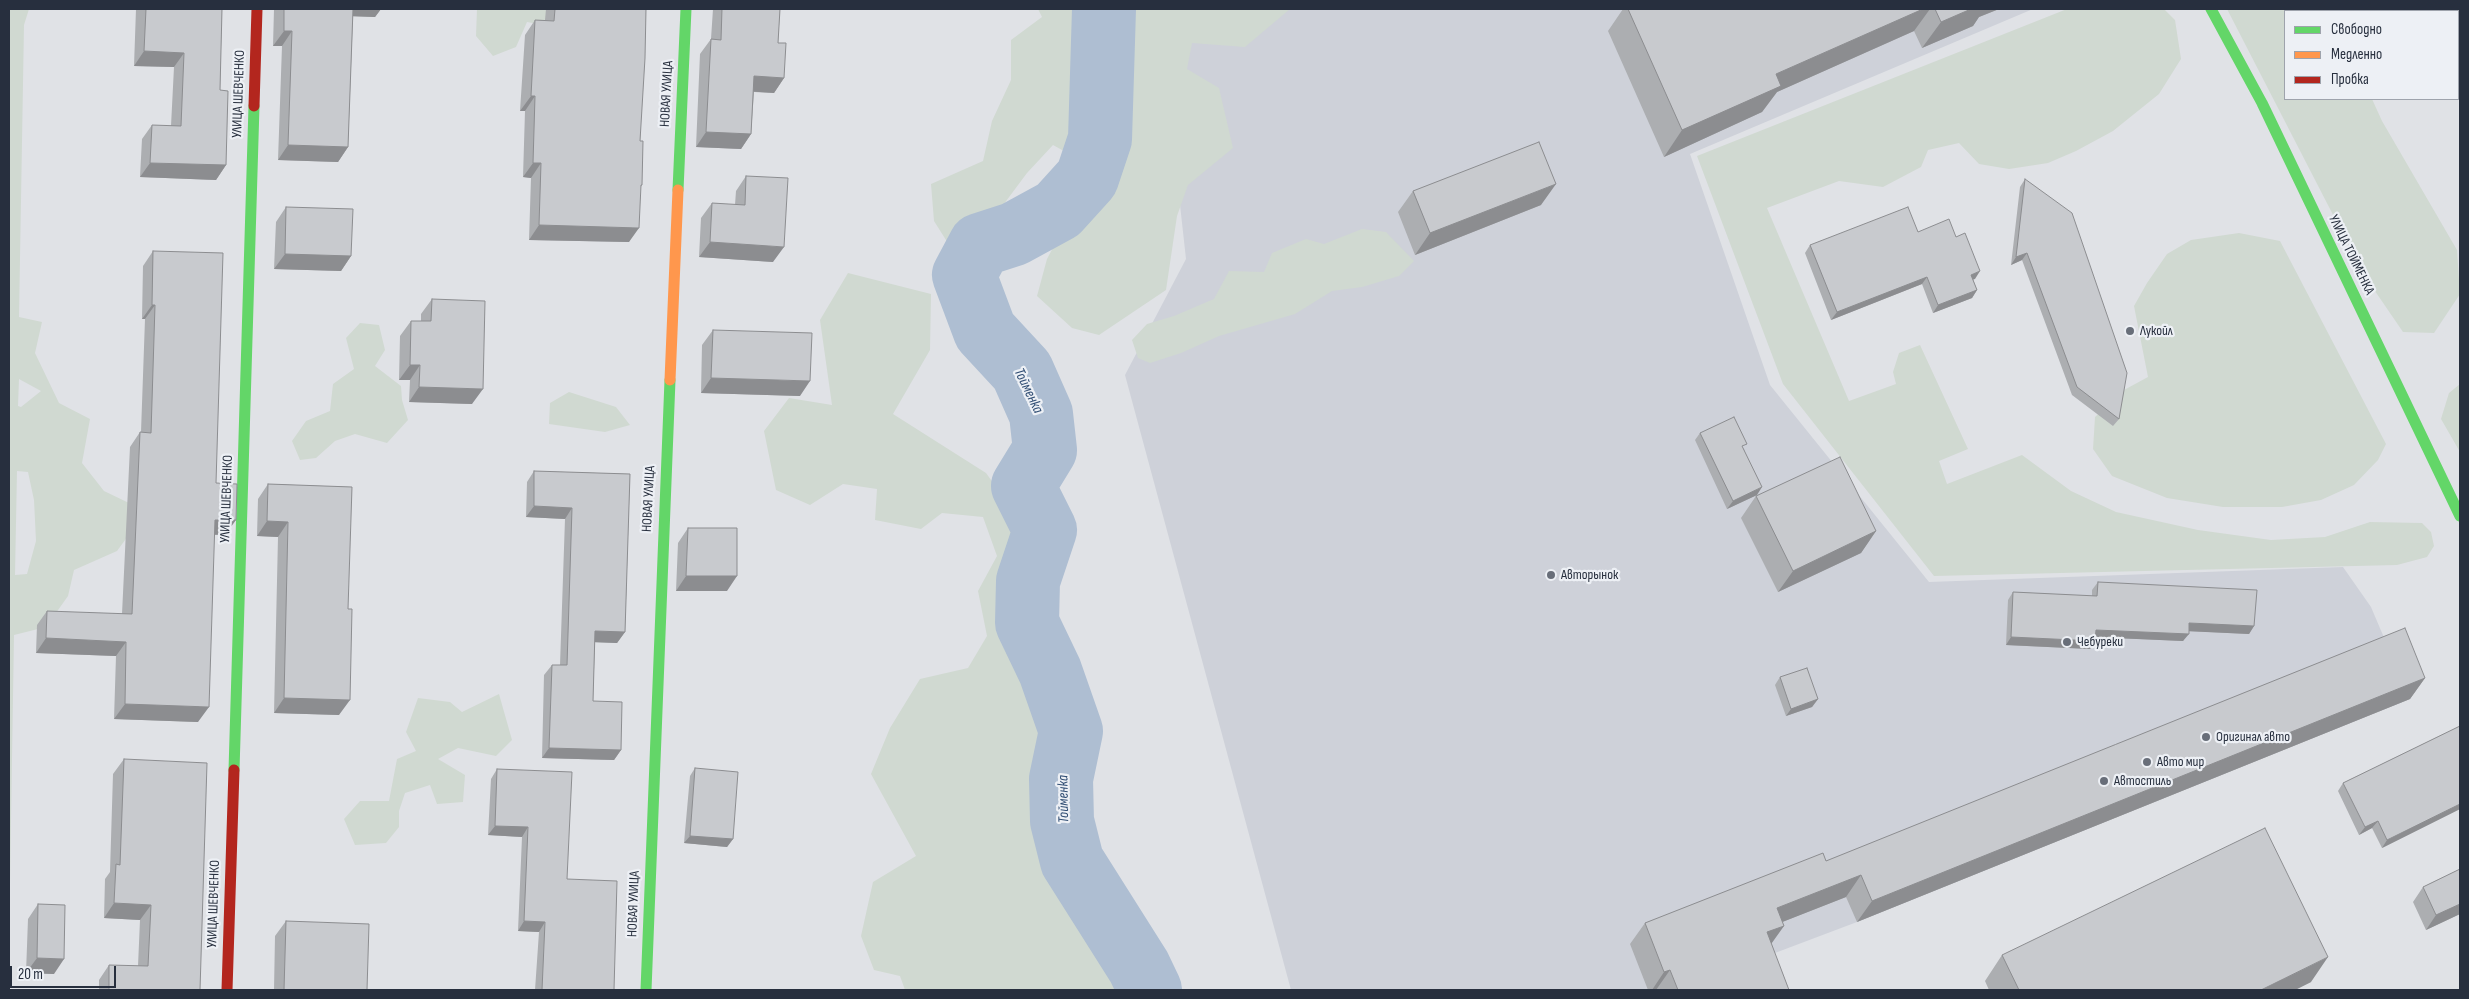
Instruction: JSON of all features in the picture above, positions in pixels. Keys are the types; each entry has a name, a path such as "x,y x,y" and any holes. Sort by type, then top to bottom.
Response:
{"street":[{"name":"УЛИЦА ШЕВЧЕНКО","path":"227,990 256,9"},
{"name":"НОВАЯ УЛИЦА","path":"646,990 657,664 686,9"},
{"name":"УЛИЦА ТОЙМЕНКА","path":"2211,9 2262,103 2460,516"}],"shaded area":[{"path":"9,9 29,9 24,25 19,317 42,322 35,353 59,403 90,419 82,463 104,491 129,503 128,536 117,551 74,570 68,596 46,627 14,635 9,946","holes":["19,379 41,391 21,407 18,406","17,471 28,472 34,500 36,541 27,574 15,575"]},
{"path":"477,9 573,9 560,28 527,22 516,47 493,56 476,36"},
{"path":"1038,9 1290,9 1245,47 1192,43 1187,69 1219,88 1233,148 1188,185 1177,216 1166,290 1099,335 1072,328 1037,296 1047,259 1067,221 1084,196 1084,171 1071,155 1053,145 1027,173 986,228 951,248 934,221 931,184 983,161 992,121 1011,80 1011,40 1042,17"},
{"name":"Авторынок","path":"1228,9 2033,9 1690,154 1770,385 1929,582 2343,567 2371,607 2410,699 1857,922 1677,990 1291,990 1125,375 1186,259 1160,24"},
{"path":"2067,9 2164,9 2175,20 2181,59 2159,94 2113,131 2076,151 2048,163 2009,169 1979,164 1959,143 1928,150 1921,167 1883,187 1839,181 1767,208 1849,401 1896,384 1893,372 1899,353 1920,345 1968,449 1939,461 1947,484 2022,455 2071,491 2116,512 2198,530 2271,540 2325,537 2370,522 2422,523 2431,532 2434,546 2427,557 2397,565 1934,576 1783,384 1697,156"},
{"path":"2227,9 2330,10 2284,10 2284,100 2372,100 2382,121 2457,250 2460,294 2434,333 2403,332 2364,275"},
{"path":"1362,229 1386,232 1414,261 1399,276 1362,287 1332,291 1295,314 1219,336 1181,353 1150,363 1138,358 1132,340 1147,324 1174,316 1214,299 1229,271 1264,272 1272,253 1306,239 1324,244"},
{"path":"2239,233 2280,241 2386,444 2378,460 2354,485 2321,500 2282,507 2223,507 2167,498 2112,476 2093,449 2095,417 2124,390 2148,377 2134,306 2147,283 2167,254 2191,240"},
{"path":"848,273 931,294 930,350 893,414 986,473 1025,527 1028,581 1040,633 1022,665 1046,705 1057,756 1042,811 1118,990 905,990 900,976 874,970 861,936 873,882 916,856 871,774 890,728 920,679 968,668 987,636 978,591 997,556 983,517 942,513 921,529 875,520 877,489 843,484 810,505 776,490 764,431 789,398 832,405 820,320"},
{"path":"360,323 379,325 385,350 375,366 401,386 402,400 408,420 387,443 355,434 335,441 316,458 300,460 292,441 306,421 330,411 333,384 354,369 346,338"},
{"path":"2460,384 2460,452 2441,419 2449,393"},
{"path":"569,392 616,407 630,425 605,432 549,424 550,403"},
{"path":"499,694 512,740 496,756 458,748 438,759 465,775 463,802 437,804 430,785 405,793 399,811 399,827 386,843 355,845 344,819 360,801 389,801 397,759 416,751 406,732 418,698 450,702 462,712"}],"building":[{"path":"146,9 222,9 220,90 228,91 226,165 150,163 152,125 181,126 184,53 144,51"},
{"path":"284,9 353,9 348,147 288,145 292,31 284,31"},
{"path":"555,9 646,9 640,141 643,141 639,228 539,225 541,163 533,163 535,96 531,96 535,20 554,21"},
{"path":"722,9 780,9 778,43 786,43 784,78 754,76 751,134 706,132 711,39 721,40"},
{"path":"1628,9 1923,9 1776,74 1781,86 1682,130"},
{"path":"1935,9 1971,9 1941,22"},
{"path":"2375,9 2405,9 2402,10"},
{"path":"2460,9 2460,50 2459,10 2442,10"},
{"path":"1539,142 1556,184 1430,233 1413,191"},
{"path":"746,176 788,178 784,247 710,242 712,203 745,205"},
{"path":"2025,179 2072,213 2127,373 2119,419 2077,387 2027,253 2016,257"},
{"path":"286,207 353,209 351,256 285,254"},
{"path":"1908,207 1918,232 1949,219 1956,237 1965,233 1980,271 1971,275 1977,290 1938,305 1927,277 1837,312 1810,245"},
{"path":"153,251 223,253 216,483 237,484 236,520 215,520 209,707 125,704 126,642 46,638 47,611 132,614 140,432 151,433 155,305 152,305"},
{"path":"432,299 485,301 483,389 419,387 420,365 410,365 411,321 431,321"},
{"path":"713,330 812,333 810,381 711,378"},
{"path":"1734,417 1747,444 1742,446 1762,487 1733,501 1700,433"},
{"path":"1840,457 1876,531 1793,571 1756,496"},
{"path":"534,471 630,474 625,632 595,631 593,701 622,702 621,750 549,748 552,665 567,665 572,508 534,506"},
{"path":"268,484 352,487 348,609 352,609 350,700 284,698 288,522 267,521"},
{"path":"688,528 737,528 737,576 686,576"},
{"path":"2098,582 2257,590 2254,626 2189,623 2189,634 2096,630 2095,641 2011,637 2013,592 2097,596"},
{"path":"2405,628 2425,678 1872,901 1861,875 1777,908 1784,926 1767,932 1789,990 1678,990 1670,970 1664,972 1645,923 1823,853 1826,861"},
{"path":"1807,668 1818,699 1791,709 1780,677"},
{"path":"2460,726 2460,804 2387,840 2378,821 2365,827 2343,783"},
{"path":"124,759 207,763 200,990 109,990 109,965 148,966 151,905 114,903 116,864 120,865"},
{"path":"695,768 738,772 733,839 690,836"},
{"path":"497,769 572,772 567,879 617,881 614,990 542,990 545,922 524,921 528,827 495,826"},
{"path":"2265,828 2328,957 2261,990 2019,990 2002,955"},
{"path":"2460,869 2460,904 2436,915 2423,887"},
{"path":"38,904 65,905 64,959 37,958"},
{"path":"286,921 369,924 367,990 284,990"}],"waterway":[{"name":"Тойменка","path":"1104,9 1100,139 1087,178 1058,210 1014,234 980,245 964,275 985,331 1022,371 1041,414 1045,450 1023,486 1045,530 1028,581 1027,623 1050,671 1071,731 1061,779 1062,821 1072,861 1139,967 1150,990"}],"traffic: fast":[{"path":"678,190 686,9"},
{"path":"2211,9 2262,103 2460,516"},
{"path":"234,770 254,106"},
{"path":"646,990 670,380"}],"traffic: slow":[{"path":"670,380 678,190"}],"traffic: jam":[{"path":"254,106 257,9"},
{"path":"227,990 234,770"}],"place":[{"name":"Лукойл","path":"2130,331"},
{"name":"Авторынок","path":"1551,575"},
{"name":"Чебуреки","path":"2067,642"},
{"name":"Оригинал авто","path":"2206,737"},
{"name":"Авто мир","path":"2147,762"},
{"name":"Автостиль","path":"2104,781"}]}
